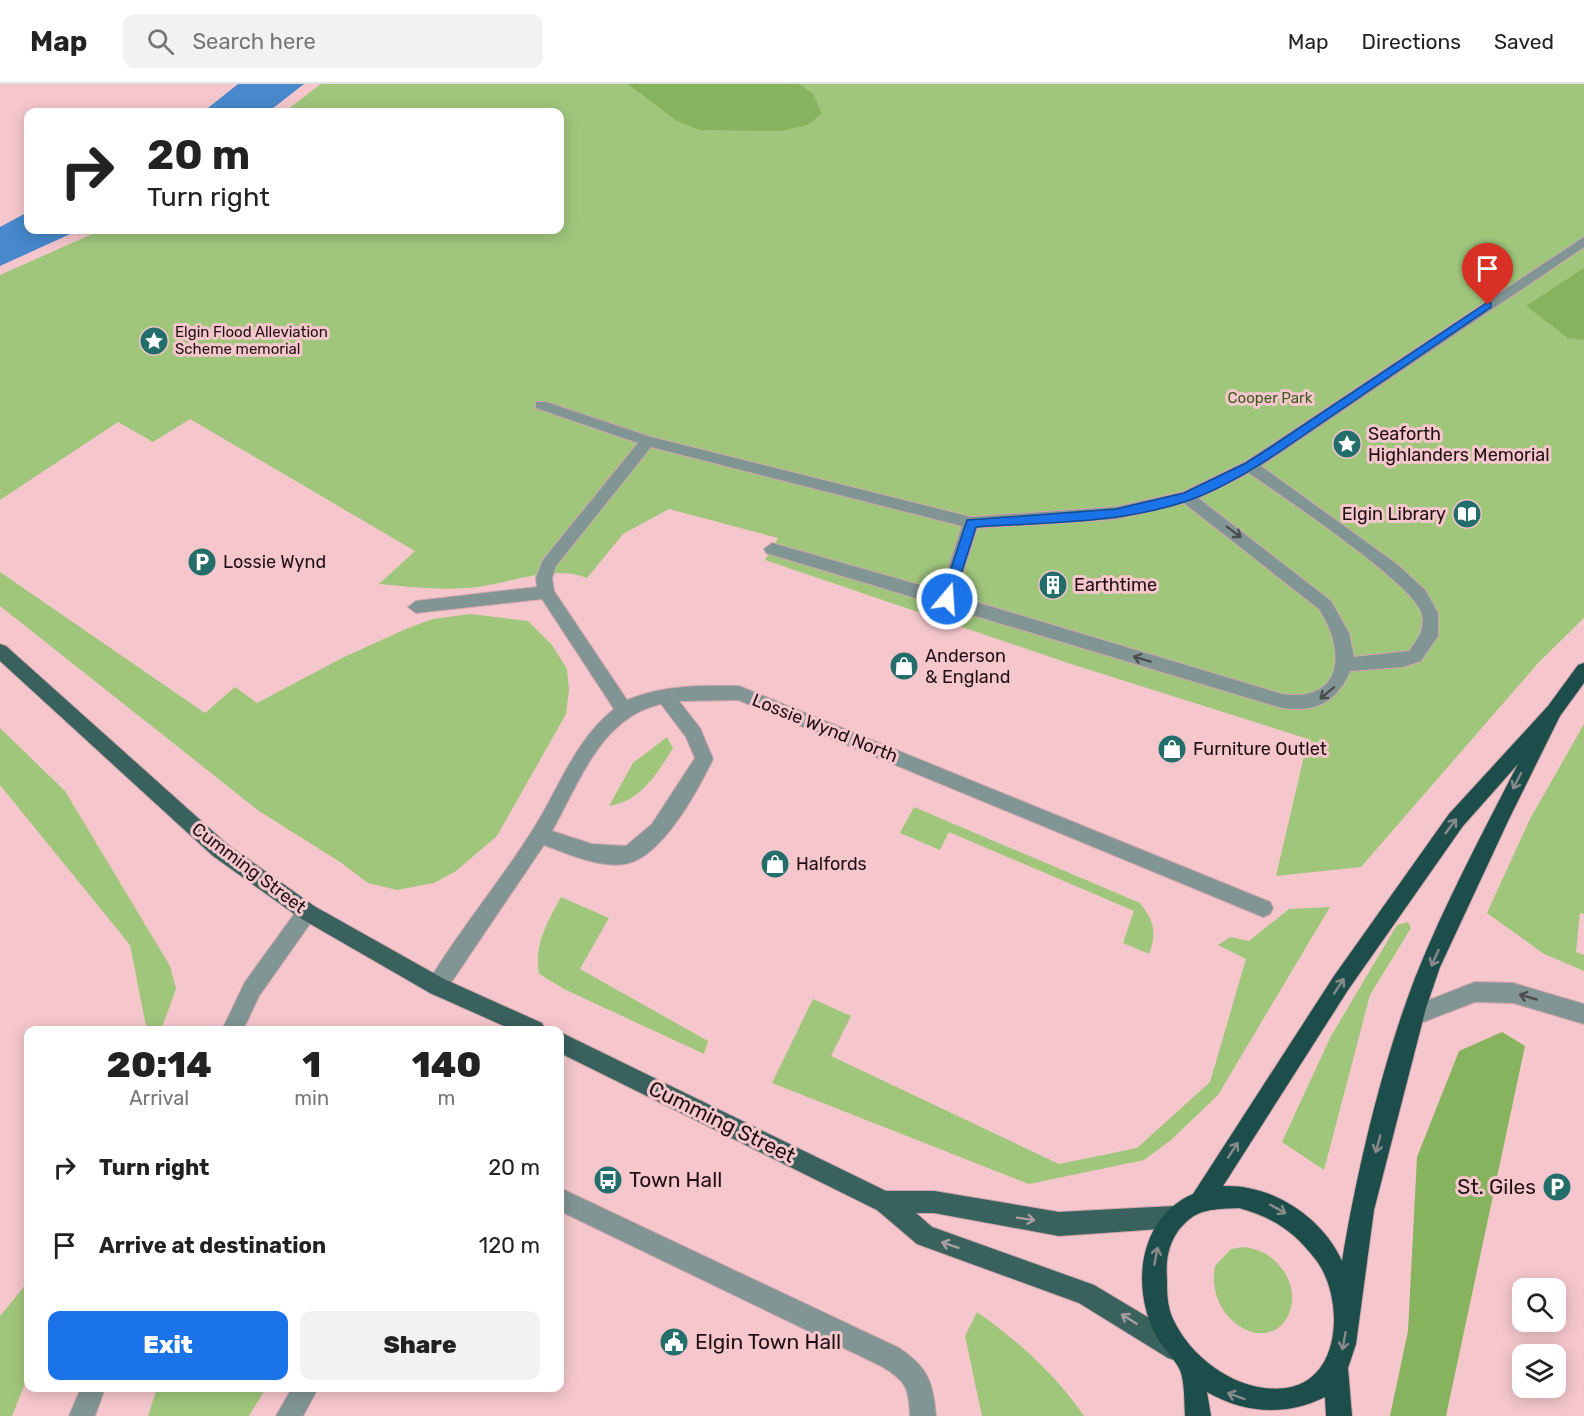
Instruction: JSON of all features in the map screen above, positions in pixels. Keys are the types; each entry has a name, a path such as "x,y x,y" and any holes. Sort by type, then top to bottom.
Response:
{"highway":[{"path":"1202,1199 1341,983 1422,867 1456,820 1554,711 1584,670"},
{"path":"1346,1313 1340,1282 1326,1254 1306,1229 1281,1210 1254,1198 1227,1194 1202,1199 1174,1217 1159,1241 1153,1272 1156,1305 1170,1339 1185,1359 1222,1391 1254,1403 1287,1403 1316,1391 1336,1368 1345,1342 1346,1313 1366,1189 1423,985 1489,838 1554,711"},
{"path":"1185,1359 1198,1416"},
{"path":"1336,1368 1339,1416"}],"main road":[{"name":"Cumming Street","path":"0,651 220,850 308,912 437,986 517,1026"},
{"name":"Cumming Street","path":"564,1044 885,1202 925,1236 1086,1293 1185,1359"},
{"name":"Cumming Street","path":"885,1202 934,1202 951,1207 1059,1224 1174,1217"}],"street":[{"path":"541,405 648,441 971,524 1116,513 1187,497 1250,466 1584,241"},
{"path":"624,710 546,592 544,578 549,564 648,441"},
{"path":"1250,466 1392,569 1419,594 1430,613 1430,636 1415,656 1403,660 1344,665"},
{"path":"772,549 1295,703 1308,703 1328,695 1335,687 1344,665 1344,644 1325,604 1187,497"},
{"path":"947,599 971,524"},
{"path":"416,607 546,592"},
{"name":"Lossie Wynd North","path":"437,986 451,962 540,835 592,741 624,710 665,696 705,692 739,693 1263,908"},
{"path":"540,835 591,853 628,855 649,843 704,759 694,733 665,696"},
{"path":"234,1026 252,989 308,912"},
{"path":"1413,1016 1475,992 1513,993 1584,1014"},
{"path":"564,1201 890,1357 913,1371 922,1393 923,1416"},
{"path":"82,1416 91,1392"},
{"path":"289,1416 304,1392"}],"green space":[{"name":"Cooper Park","path":"321,84 1584,84 1584,618 1539,662 1361,867 1276,876 1308,739 1068,663 765,560 778,538 669,509 623,534 587,578 574,574 547,574 490,585 452,589 379,584 415,551 190,419 153,442 118,422 0,500 0,275 92,234 564,234 564,108 289,108"},
{"path":"628,84 799,84 813,94 822,114 807,125 781,131 700,130 677,121"},
{"path":"1584,268 1584,340 1568,338 1526,306"},
{"path":"0,572 205,713 235,687 257,703 342,658 408,628 433,619 470,614 528,621 552,645 567,669 569,690 566,714 497,836 456,871 434,883 397,890 368,883 340,862 259,811 0,606"},
{"path":"1584,724 1584,914 1580,913 1576,952 1584,955 1584,971 1544,954 1487,913 1530,819"},
{"path":"0,728 65,791 170,966 176,989 162,1026 146,1026 130,945 0,785"},
{"path":"667,737 673,748 647,785 630,798 609,806 633,763"},
{"path":"914,807 1140,903 1153,927 1153,940 1149,954 1123,943 1134,911 949,832 940,850 900,833"},
{"path":"561,897 609,918 580,969 708,1041 704,1054 564,989 539,974 540,943"},
{"path":"1330,907 1218,1095 1171,1140 1144,1160 1029,1184 772,1083 813,999 851,1016 831,1056 1059,1164 1137,1148 1210,1082 1246,959 1218,945 1230,937 1249,941 1289,909"},
{"path":"1408,922 1411,928 1370,995 1324,1170 1282,1142 1331,1036 1397,925"},
{"path":"1502,1032 1525,1046 1446,1416 1390,1416 1408,1331 1417,1157 1459,1051"},
{"path":"1243,1247 1262,1252 1272,1258 1281,1267 1289,1281 1292,1294 1291,1308 1283,1324 1271,1332 1257,1333 1243,1328 1230,1318 1220,1304 1214,1287 1215,1266 1231,1249"},
{"path":"24,1287 24,1386 12,1416 0,1416 0,1316"},
{"path":"977,1312 1007,1335 1049,1373 1084,1416 982,1416 965,1336"},
{"path":"156,1392 264,1392 249,1416 148,1416"}],"water":[{"path":"238,84 304,84 273,108 208,108"},
{"path":"24,214 24,234 70,234 0,266 0,227"}],"place":[{"name":"Elgin Flood Alleviation Scheme memorial","path":"154,341"},
{"name":"Seaforth Highlanders Memorial","path":"1347,444"},
{"name":"Elgin Library","path":"1467,514"},
{"name":"Lossie Wynd","path":"202,562"},
{"name":"Earthtime","path":"1053,585"},
{"name":"Anderson & England","path":"904,666"},
{"name":"Furniture Outlet","path":"1172,749"},
{"name":"Halfords","path":"775,864"},
{"name":"Town Hall","path":"608,1180"},
{"name":"St. Giles","path":"1557,1187"},
{"name":"Elgin Town Hall","path":"674,1342"}],"route":[{"path":"947,599 971,524 1116,513 1187,497 1250,466 1488,305"}]}
